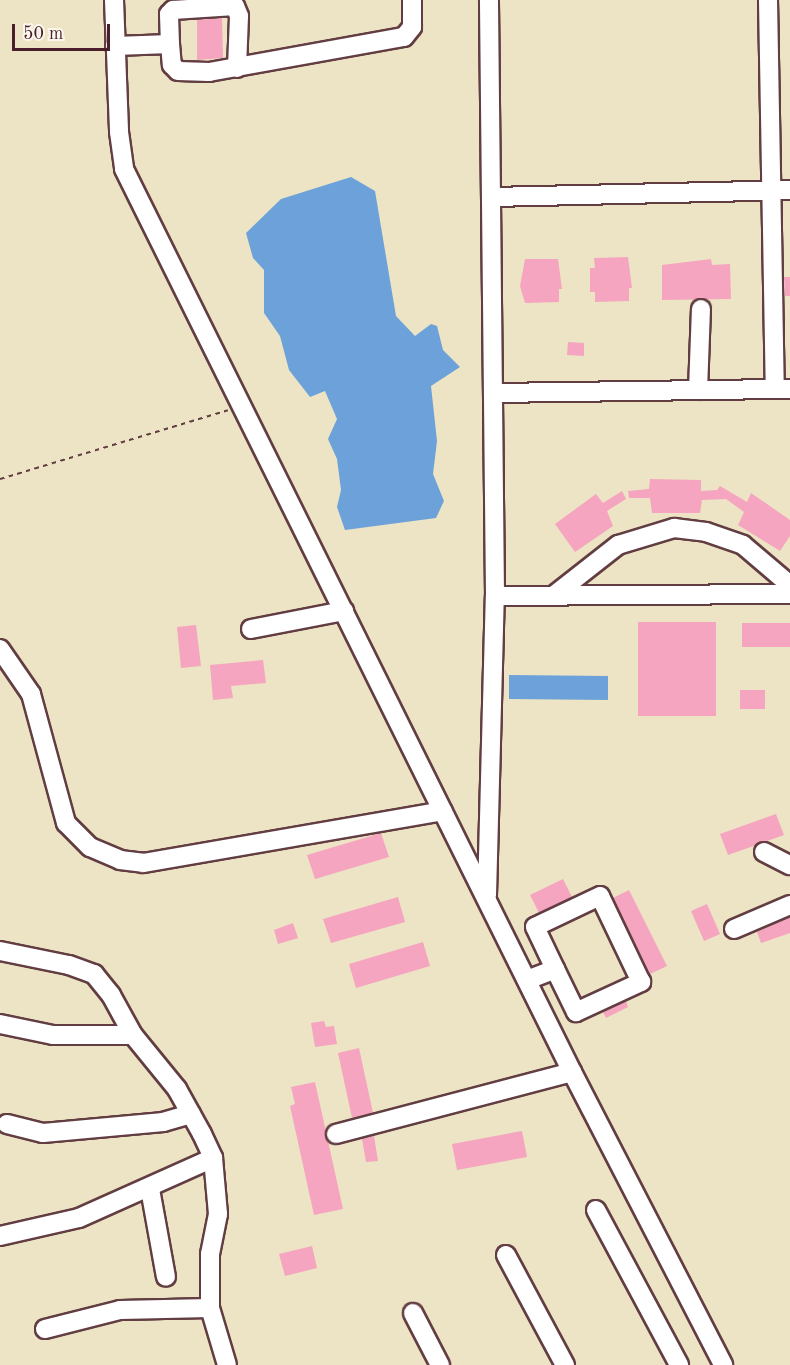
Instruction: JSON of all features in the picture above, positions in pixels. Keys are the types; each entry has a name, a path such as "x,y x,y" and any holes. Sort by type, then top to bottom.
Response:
{"street":[{"path":"114,0 124,170 572,1072 723,1365"},
{"path":"486,896 495,596 489,0"},
{"path":"493,393 782,389 770,191 768,0"},
{"path":"237,68 239,16 235,6 172,10 169,14 172,65 178,71 209,72 237,68 409,35 414,1"},
{"path":"115,46 171,44"},
{"path":"491,197 790,190"},
{"path":"698,390 701,309"},
{"path":"553,596 618,545 674,528 706,532 743,545 790,585"},
{"path":"495,596 790,594"},
{"path":"251,629 344,611"},
{"path":"0,649 31,694 66,823 90,847 120,860 143,863 443,811"},
{"path":"764,852 790,865"},
{"path":"600,896 641,982 576,1012 555,969 535,927 600,896"},
{"path":"734,929 790,905"},
{"path":"0,951 69,965 94,974 111,994 133,1035 177,1089 191,1114 213,1158 218,1214 210,1254 210,1308 227,1365"},
{"path":"527,980 555,969"},
{"path":"0,1024 53,1035 133,1035"},
{"path":"336,1134 572,1072"},
{"path":"7,1124 43,1133 163,1122 191,1114"},
{"path":"0,1236 79,1218 150,1189 213,1158"},
{"path":"150,1189 166,1276"},
{"path":"596,1210 679,1365"},
{"path":"507,1255 565,1365"},
{"path":"45,1329 120,1310 210,1308"},
{"path":"413,1313 440,1365"}],"path":[{"path":"0,479 240,406"}],"water":[{"path":"351,177 375,191 396,316 415,336 431,324 437,326 443,350 460,367 431,386 437,441 433,474 444,501 436,518 345,530 337,507 341,490 337,459 328,439 337,419 325,391 310,397 289,370 280,336 264,313 264,270 253,258 246,233 281,199"},
{"path":"509,675 608,676 608,700 509,699"}],"building":[{"path":"222,18 223,58 197,60 197,20"},
{"path":"628,257 632,288 629,288 629,301 595,302 595,292 590,292 590,268 595,268 594,258"},
{"path":"525,259 558,259 562,289 559,289 559,302 525,303 520,286"},
{"path":"711,259 712,265 730,264 731,299 662,300 662,265"},
{"path":"784,277 790,277 790,296 785,296"},
{"path":"568,342 584,343 584,356 567,355"},
{"path":"650,479 701,480 701,491 717,490 720,486 747,502 751,493 790,520 790,536 780,551 738,525 744,512 726,499 702,500 700,513 652,513 650,498 629,498 628,491 649,489"},
{"path":"622,491 626,499 607,511 613,526 575,552 555,524 596,494 603,503"},
{"path":"638,622 716,622 716,716 638,716"},
{"path":"742,623 790,623 790,647 742,647"},
{"path":"196,625 201,666 181,668 177,627"},
{"path":"263,660 266,683 231,686 233,698 213,700 210,665"},
{"path":"740,690 765,690 765,709 740,709"},
{"path":"776,814 784,835 728,855 720,834"},
{"path":"381,833 389,857 315,879 307,855"},
{"path":"563,879 572,897 539,913 530,895"},
{"path":"629,890 667,966 650,974 613,898"},
{"path":"398,897 405,922 331,943 323,919"},
{"path":"707,904 720,934 704,941 691,911"},
{"path":"790,917 790,933 761,943 757,932"},
{"path":"293,923 298,938 278,944 274,930"},
{"path":"423,942 430,966 356,988 349,964"},
{"path":"626,1001 628,1007 606,1018 603,1012"},
{"path":"324,1021 326,1027 334,1026 337,1044 315,1047 311,1023"},
{"path":"359,1048 373,1113 352,1118 338,1053"},
{"path":"315,1082 343,1209 314,1215 290,1106 295,1104 291,1087"},
{"path":"522,1131 527,1157 457,1170 452,1144"},
{"path":"374,1136 378,1161 366,1162 362,1139"},
{"path":"312,1246 317,1268 285,1276 279,1254"}]}
